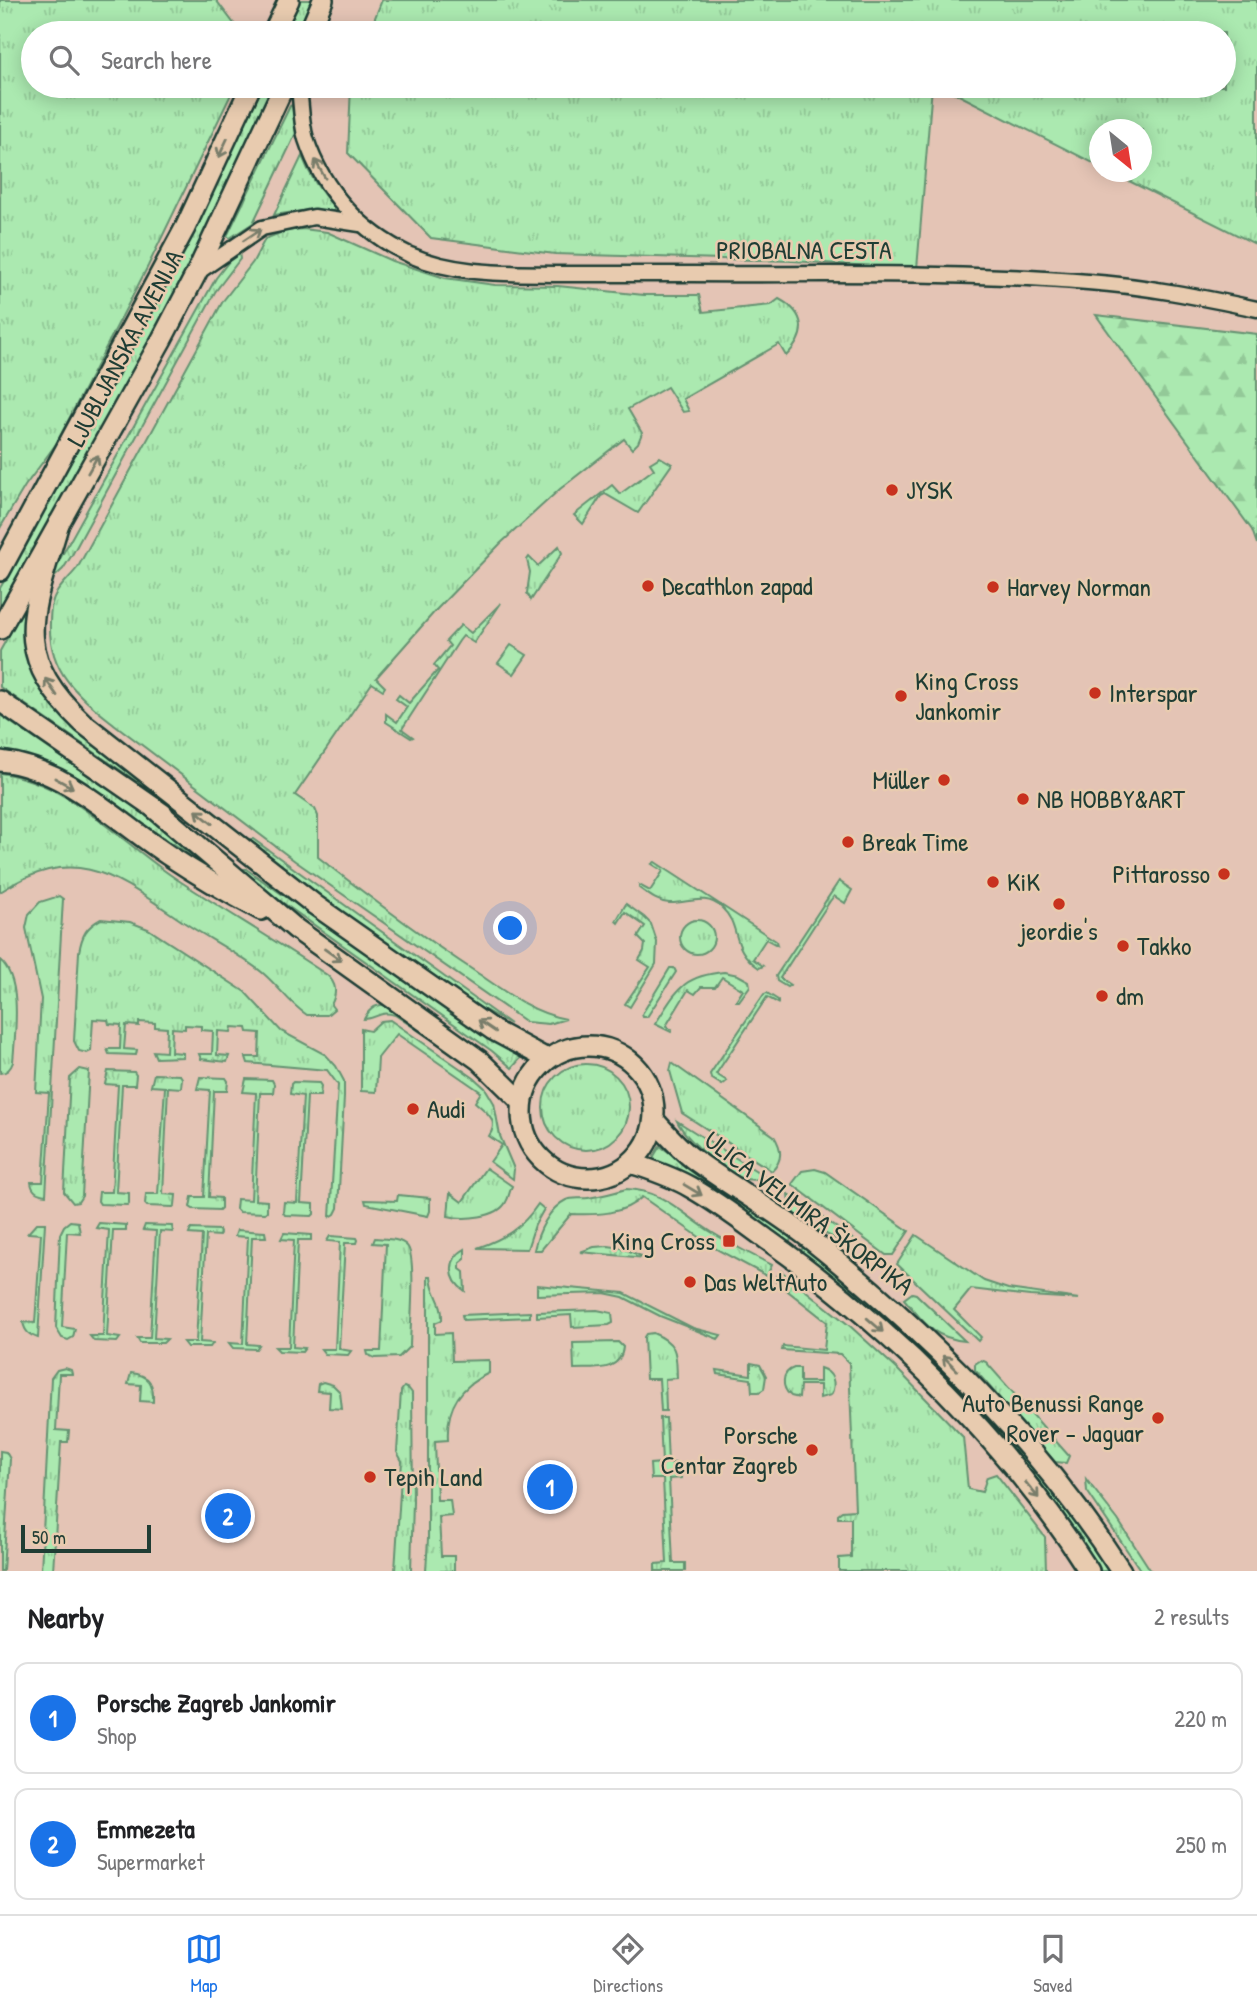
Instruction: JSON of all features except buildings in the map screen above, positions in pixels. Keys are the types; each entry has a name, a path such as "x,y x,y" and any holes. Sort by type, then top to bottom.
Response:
{"main road":[{"path":"279,21 289,0"},
{"path":"314,21 323,0"},
{"name":"LJUBLJANSKA AVENIJA","path":"0,570 185,228 245,98"},
{"name":"LJUBLJANSKA AVENIJA","path":"0,629 196,274 278,98"},
{"path":"59,523 36,604 33,625 37,659 46,681 61,701 83,723 314,905 493,1030 547,1059"},
{"path":"0,701 154,808 314,905"},
{"path":"0,761 28,767 67,784 176,860 229,893 296,929"},
{"path":"154,808 296,929 479,1060 522,1102"},
{"path":"585,1045 606,1047 622,1055 640,1070 650,1087 654,1121 646,1144 631,1163 598,1178 586,1178 563,1174 533,1150 524,1130 522,1102 531,1077 547,1059 564,1050 585,1045"},
{"name":"ULICA VELIMIRA ŠKORPIKA","path":"654,1121 690,1156 803,1234 875,1291 923,1336 1021,1437 1061,1487 1121,1571"},
{"name":"ULICA VELIMIRA ŠKORPIKA","path":"631,1163 690,1187 730,1213 788,1254 883,1331 974,1421 1034,1493 1089,1571"}],"street":[{"name":"PRIOBALNA CESTA","path":"301,98 306,137 318,167 338,198 360,224 411,255 448,267 483,272 810,276 934,273 1089,282 1187,294 1257,309"},
{"name":"PRIOBALNA CESTA","path":"196,274 262,228 314,218 360,224"}],"green space":[{"path":"0,0 216,0 232,21 21,21 21,98 229,98 148,266 56,444 25,486 0,528"},
{"path":"299,0 311,0 304,21 289,21"},
{"path":"382,0 1257,0 1257,245 1131,182 1152,182 1152,119 1089,119 1089,161 965,98 1236,98 1236,21 374,21"},
{"path":"253,98 269,98 178,285 109,415 0,607 0,588 26,544"},
{"path":"350,98 931,98 917,269 792,261 555,254 431,238 348,153"},
{"path":"292,105 296,133 253,223 230,238 227,236"},
{"path":"302,156 316,184 335,208 332,212 308,210 274,215"},
{"path":"303,229 327,232 392,261 445,278 495,285 558,286 644,295 699,295 703,312 771,305 779,299 795,311 799,318 801,325 798,340 786,356 779,344 683,399 689,411 683,412 667,387 628,409 642,433 638,443 632,449 624,439 560,489 500,544 376,678 385,687 383,690 372,683 295,795 315,809 318,816 318,857 415,930 508,994 530,1007 566,1019 549,1024 526,1022 295,861 89,703 68,682 54,656 50,623 55,595 78,567 223,301 253,262 265,239 285,231"},
{"path":"239,252 240,259 215,292 72,555 63,569 49,582 216,278"},
{"path":"1096,315 1257,334 1257,544 1252,530"},
{"path":"660,457 672,464 638,513 605,494 583,524 574,515 612,485 620,494 654,469 650,463"},
{"path":"559,546 562,553 531,600 527,593 530,572 527,560 529,557 538,566"},
{"path":"501,603 474,643 463,636 459,641 402,729 413,737 386,722 386,714 397,722 407,707 396,699 399,695 409,703 438,670 434,665 450,646 446,641 461,625 471,633"},
{"path":"26,604 29,659 217,837 0,687 0,651"},
{"path":"511,645 527,655 514,674 498,663"},
{"path":"0,715 143,813 196,856 61,773 0,753"},
{"path":"0,773 49,788 72,801 178,880 327,975 335,989 331,1005 334,1009 327,1015 307,1015 264,974 246,961 141,894 98,872 76,868 53,869 28,877 0,892"},
{"path":"248,839 253,839 510,1024 465,999 296,880"},
{"path":"655,862 776,941 777,945 766,939 753,959 763,966 759,968 743,953 732,922 716,903 703,900 665,902 639,888 639,885 650,891 663,871 652,864"},
{"path":"240,869 246,869 458,1017 520,1054 521,1058 512,1068 492,1051 242,874"},
{"path":"839,881 852,890 845,903 834,896 830,901 780,978 790,985 787,987 777,981 776,976"},
{"path":"59,896 63,899 46,1195 36,1192 31,1182 43,1182 49,1093 36,1092 41,999 26,928 29,914 40,902"},
{"path":"626,904 651,924 657,942 656,964 630,1007 625,1004 650,967 639,960 645,944 638,937 645,926 625,912 618,923 616,921"},
{"path":"101,919 130,922 148,929 245,992 281,1031 326,1055 336,1066 344,1081 344,1097 338,1208 335,1214 330,1217 338,1085 327,1070 248,1063 246,1057 259,1057 260,1033 248,1032 247,1028 232,1027 231,1032 218,1031 217,1055 229,1056 227,1062 201,1059 199,1054 212,1054 213,1031 201,1030 201,1026 172,1028 171,1052 183,1053 183,1057 156,1058 153,1051 166,1052 167,1028 155,1027 155,1023 126,1025 124,1049 137,1050 136,1055 109,1054 107,1049 120,1049 121,1025 109,1024 108,1020 93,1019 91,1051 79,1051 74,1041 79,952 86,932"},
{"path":"697,920 709,925 714,937 709,949 697,954 685,949 680,937 685,925"},
{"path":"0,960 12,980 16,1022 13,1062 8,1070 0,1073"},
{"path":"670,968 674,968 676,972 647,1017 643,1017 642,1014"},
{"path":"724,972 749,981 750,986 739,1001 736,1001 743,990 722,977 715,987 701,987 695,994 688,990 666,1026 671,1032 655,1024 682,987 698,977"},
{"path":"767,993 778,1000 778,1003 767,997 716,1074 727,1081 722,1085 711,1078 710,1074"},
{"path":"390,1004 483,1074 395,1015 382,1014 364,1019 374,1007"},
{"path":"390,1020 485,1088 494,1103 500,1136 514,1169 513,1179 490,1162 502,1145 489,1136 492,1121 475,1102 481,1092 397,1034 378,1058 376,1092 361,1091 361,1029 370,1031 381,1021"},
{"path":"672,1063 774,1136 780,1154 772,1171 682,1113 670,1071"},
{"path":"586,1064 602,1068 616,1077 625,1091 629,1107 625,1123 616,1137 602,1146 586,1150 570,1146 556,1137 547,1123 543,1107 547,1091 556,1077 570,1068"},
{"path":"80,1069 89,1071 82,1196 78,1202 73,1203 64,1192 70,1078"},
{"path":"108,1071 134,1072 136,1075 135,1085 122,1085 116,1192 129,1193 127,1205 100,1204 98,1201 99,1192 112,1192 118,1085 105,1084"},
{"path":"154,1074 180,1075 182,1078 181,1088 168,1087 163,1194 176,1195 173,1207 145,1204 146,1194 158,1194 165,1087 151,1086"},
{"path":"200,1077 226,1078 228,1081 227,1091 214,1091 209,1197 221,1198 219,1210 190,1207 192,1197 204,1197 210,1090 197,1089"},
{"path":"246,1079 272,1080 274,1084 273,1093 260,1093 255,1200 267,1201 265,1213 239,1212 236,1209 237,1199 251,1200 256,1093 243,1092"},
{"path":"293,1082 319,1083 321,1086 320,1096 307,1096 301,1203 314,1204 312,1216 285,1215 283,1212 284,1202 297,1203 303,1096 290,1094"},
{"path":"677,1121 766,1177 749,1180 731,1173 695,1144"},
{"path":"660,1146 791,1238 790,1242 786,1243 696,1181 654,1159"},
{"path":"486,1168 512,1186 502,1207 480,1217 448,1216 450,1193 462,1202"},
{"path":"815,1169 825,1172 909,1231 893,1255 886,1255 792,1184 802,1171"},
{"path":"626,1189 639,1190 662,1199 720,1237 772,1265 767,1276 718,1250 642,1197 618,1211 571,1214 541,1250 534,1250 545,1221 560,1204 569,1199 593,1197"},
{"path":"788,1194 812,1210 805,1223 792,1210"},
{"path":"398,1195 430,1198 428,1216 366,1204 365,1200 397,1201"},
{"path":"538,1204 544,1209 527,1249 477,1248 512,1232"},
{"path":"823,1218 854,1240 850,1246 816,1229"},
{"path":"70,1221 78,1222 80,1233 67,1232 62,1327 75,1329 73,1337 68,1340 62,1338 56,1328 60,1234"},
{"path":"37,1223 45,1223 38,1338 28,1333 23,1322 35,1323 41,1234 28,1233"},
{"path":"99,1223 126,1225 126,1230 113,1230 107,1336 120,1338 117,1342 94,1341 90,1336 103,1336 109,1230 96,1228"},
{"path":"145,1225 172,1226 173,1232 160,1231 154,1338 167,1339 163,1343 140,1343 137,1338 150,1338 156,1231 143,1230"},
{"path":"191,1229 219,1230 220,1233 219,1236 206,1235 200,1342 213,1343 210,1347 187,1347 183,1342 196,1342 202,1235 189,1234"},
{"path":"237,1230 265,1232 266,1237 252,1237 247,1344 259,1345 256,1349 233,1348 229,1343 243,1344 248,1237 235,1236"},
{"path":"284,1233 311,1235 311,1240 298,1240 293,1347 305,1348 302,1352 279,1351 275,1347 289,1347 294,1240 281,1239"},
{"path":"916,1235 984,1281 1008,1289 1079,1299 971,1289 954,1310 981,1337 978,1341 897,1264"},
{"path":"330,1236 358,1240 357,1243 345,1243 339,1349 351,1351 348,1355 325,1354 321,1349 335,1349 340,1242 327,1241"},
{"path":"375,1238 400,1242 407,1246 410,1252 410,1346 399,1357 375,1358 368,1355 367,1351 381,1351 386,1244 373,1243"},
{"path":"608,1246 622,1248 646,1258 580,1252"},
{"path":"804,1247 912,1336 974,1398 1031,1464 1109,1571 1101,1571 1025,1466 897,1332 800,1251"},
{"path":"465,1249 465,1259 460,1263 460,1269 464,1272 465,1291 455,1281 452,1270 455,1258"},
{"path":"781,1271 850,1326 897,1369 963,1437 968,1489 982,1492 987,1477 996,1474 1045,1537 1046,1571 839,1571 839,1558 851,1557 851,1518 838,1518 838,1514 855,1510 849,1363 840,1354 782,1350 783,1346 824,1350 827,1322 774,1280"},
{"path":"428,1276 431,1276 442,1313 442,1320 435,1323 435,1334 451,1333 452,1361 489,1360 489,1373 470,1384 452,1408 448,1440 435,1441 437,1500 450,1500 452,1516 439,1517 441,1556 454,1556 454,1571 426,1571"},
{"path":"537,1285 624,1293 693,1328 721,1335 718,1339 660,1316 623,1297 604,1293 537,1295"},
{"path":"912,1293 965,1341 944,1336 930,1328 904,1299"},
{"path":"597,1310 612,1313 613,1323 572,1327 571,1315 537,1317 537,1312"},
{"path":"530,1312 530,1317 463,1320 462,1315"},
{"path":"653,1333 668,1341 676,1356 677,1378 665,1379 666,1411 661,1411 659,1379 646,1379 644,1337"},
{"path":"618,1342 623,1347 621,1355 612,1365 574,1369 573,1343"},
{"path":"981,1360 986,1362 1069,1456 1066,1463 1055,1462 975,1370 975,1364"},
{"path":"751,1363 760,1365 766,1376 764,1389 759,1392 752,1392 751,1379 718,1374 717,1370 751,1375"},
{"path":"794,1368 800,1368 800,1382 820,1382 820,1368 828,1372 834,1382 831,1395 820,1398 820,1385 800,1385 799,1398 791,1396 785,1389 784,1380 787,1373"},
{"path":"57,1370 71,1370 72,1374 59,1374 56,1430 69,1431 68,1442 61,1442 53,1571 41,1571 51,1378"},
{"path":"131,1373 150,1381 153,1402 140,1401 141,1385 128,1384"},
{"path":"323,1382 333,1385 340,1392 342,1409 329,1408 330,1392 317,1391 318,1384"},
{"path":"404,1387 412,1393 411,1571 395,1571 402,1461 397,1452 401,1391"},
{"path":"660,1418 666,1418 668,1463 680,1463 681,1478 669,1479 673,1563 685,1563 685,1571 655,1571 655,1564 667,1563 663,1479 651,1479 650,1464 662,1463"},
{"path":"0,1451 6,1452 10,1459 3,1571 0,1571"},
{"path":"1086,1479 1118,1520 1151,1571 1141,1571 1087,1491"}],"place":[{"name":"JYSK","path":"892,490"},
{"name":"Decathlon zapad","path":"648,586"},
{"name":"Harvey Norman","path":"993,587"},
{"name":"Interspar","path":"1095,693"},
{"name":"King Cross Jankomir","path":"901,696"},
{"name":"Müller","path":"944,780"},
{"name":"NB HOBBY&ART","path":"1023,799"},
{"name":"Break Time","path":"848,842"},
{"name":"Pittarosso","path":"1224,874"},
{"name":"KiK","path":"993,882"},
{"name":"jeordie's","path":"1059,904"},
{"name":"Takko","path":"1123,946"},
{"name":"dm","path":"1102,996"},
{"name":"Audi","path":"413,1109"},
{"name":"King Cross","path":"729,1241"},
{"name":"Das WeltAuto","path":"690,1282"},
{"name":"Auto Benussi Range Rover - Jaguar","path":"1158,1418"},
{"name":"Porsche Centar Zagreb","path":"812,1450"},
{"name":"Tepih Land","path":"370,1477"},
{"name":"Porsche Zagreb Jankomir","path":"550,1487"},
{"name":"Emmezeta","path":"228,1516"}]}
